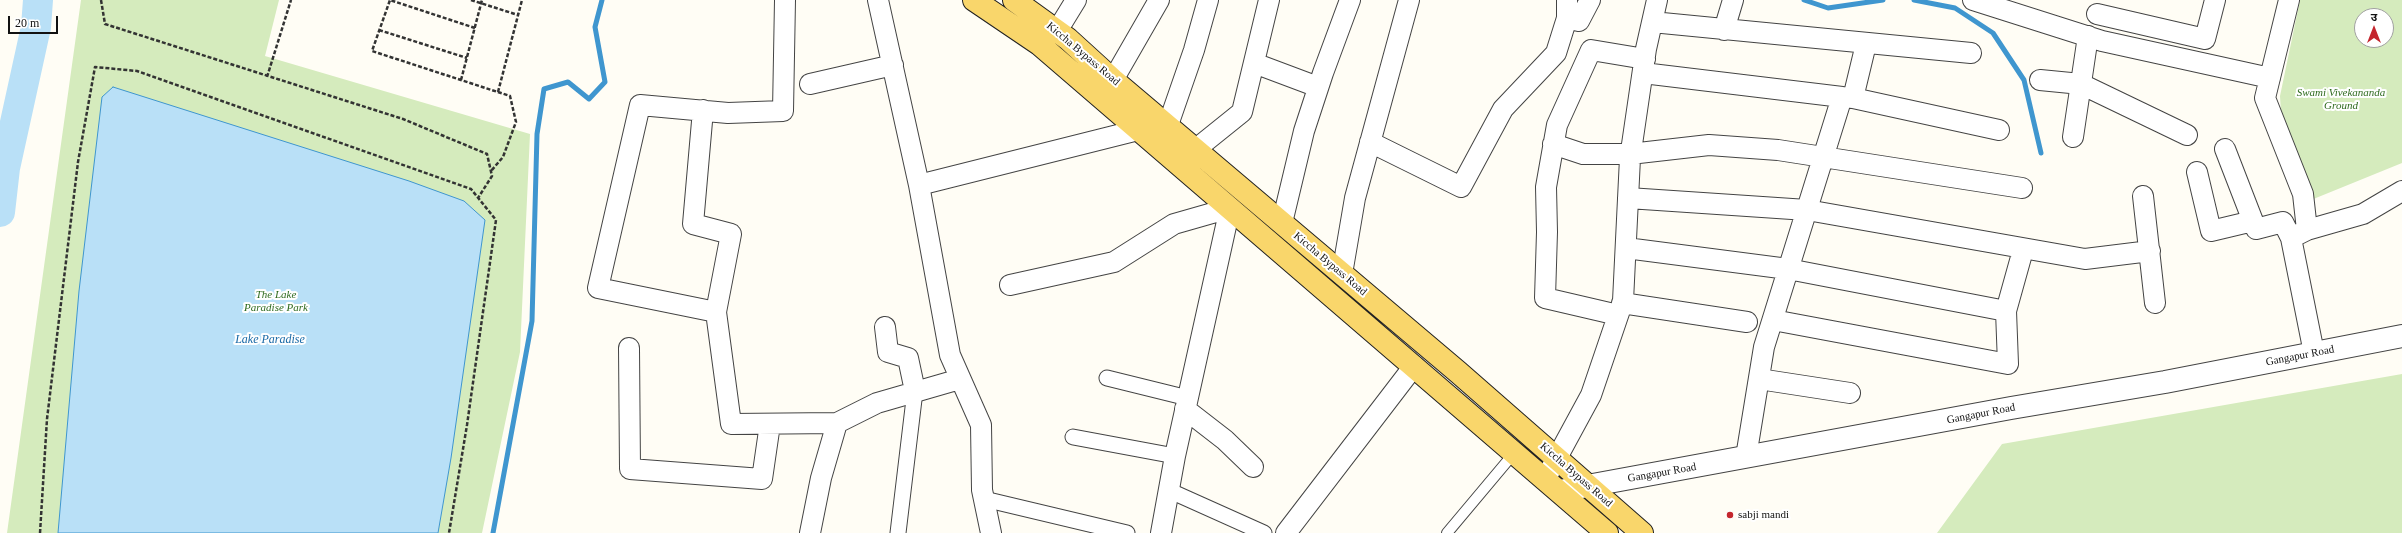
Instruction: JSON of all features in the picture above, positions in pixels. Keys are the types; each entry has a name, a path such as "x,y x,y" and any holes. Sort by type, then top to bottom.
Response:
{"main road":[{"path":"975,0 1040,44 1138,130 1515,452 1607,533"},
{"name":"Kiccha Bypass Road","path":"1014,0 1057,31 1558,458 1590,486 1617,525 1642,533"},
{"path":"1230,208 1245,191"},
{"path":"1326,290 1342,274"},
{"path":"1515,452 1531,435"}],"street":[{"path":"716,312 598,288 640,105 728,113 783,111 785,0"},
{"path":"878,0 919,185 950,355 981,425 984,499 991,533"},
{"path":"1057,31 1076,0"},
{"path":"1113,80 1159,0"},
{"path":"1168,126 1194,50 1208,0"},
{"path":"1196,150 1242,112 1269,0"},
{"path":"1282,223 1304,131 1318,87 1350,0"},
{"path":"1567,9 1579,21 1590,0"},
{"path":"1553,485 1558,458 1591,394 1620,310 1626,248 1630,154 1644,66 1657,0"},
{"path":"1724,30 1733,0"},
{"path":"1973,0 2090,37 2270,78"},
{"path":"2073,137 2090,37 2098,7 2205,39 2215,0"},
{"path":"2289,0 2265,98 2303,194 2299,234 2314,353"},
{"path":"1342,274 1356,198 1405,2"},
{"path":"1370,142 1461,187 1503,109 1556,53 1567,9"},
{"path":"1652,22 1971,53"},
{"path":"1746,457 1764,347 1824,156 1848,97 1866,44"},
{"path":"1747,322 1620,310 1545,298 1547,232 1546,187 1553,144 1557,125 1591,50 1644,66 1848,97 1999,130"},
{"path":"1254,63 1318,87"},
{"path":"810,84 892,65"},
{"path":"2040,80 2081,84 2187,135"},
{"path":"703,110 692,224 731,234 716,312 731,424 837,423 877,403 960,379"},
{"path":"919,185 1138,130"},
{"path":"1553,144 1583,154 1630,154 1709,145 1824,156 2022,188"},
{"path":"2225,149 2256,229 2283,222 2299,234"},
{"path":"2197,172 2211,231 2253,221"},
{"path":"2299,234 2363,214 2402,191"},
{"path":"2143,196 2150,251 2154,304"},
{"path":"1628,198 1807,210 2023,250 2086,259 2150,251"},
{"path":"1010,285 1114,262 1174,224 1230,208 1175,456 1161,533"},
{"path":"1626,248 1788,269 2006,311"},
{"path":"1773,320 2008,364 2006,311 2023,250"},
{"path":"885,327 888,352 908,358 915,392 898,533"},
{"name":"Gangapur Road","path":"1553,485 1590,486 2165,382 2402,336"},
{"path":"629,348 630,469 762,479 770,424"},
{"path":"1286,533 1414,366"},
{"path":"1107,378 1187,404 1253,467"},
{"path":"1759,380 1850,393"},
{"path":"810,533 821,478 837,423"},
{"path":"1073,437 1175,456"},
{"path":"1168,490 1264,533"},
{"path":"984,499 1127,533"}],"lane":[{"path":"1447,533 1515,452"}],"path":[{"path":"102,0 105,24 267,77 403,119 487,154 492,176 478,198"},
{"path":"267,77 291,0"},
{"path":"475,28 390,0 372,51 510,96 516,122 503,157 491,172"},
{"path":"470,0 481,5 518,15"},
{"path":"461,80 482,0"},
{"path":"498,92 522,0"},
{"path":"379,30 467,58"},
{"path":"40,533 47,419 78,162 96,67 138,71 471,189 496,220 449,533"}],"green space":[{"name":"Lake Paradise","path":"81,0 279,0 265,56 530,134 520,352 482,533 7,533"},
{"name":"Swami Vivekananda Ground","path":"2300,0 2402,0 2402,163 2311,200 2281,112 2280,96"},
{"path":"2402,374 2402,533 1937,533 2002,444"}],"water":[{"name":"Lake Paradise","path":"113,87 409,181 464,201 485,220 451,458 438,533 58,533 79,291 102,97"}],"waterway":[{"path":"0,212 5,168 36,27 38,0"},
{"path":"493,533 532,321 537,134 544,89 568,82 589,99 605,82 595,27 602,0"},
{"path":"1804,0 1828,8 1883,0"},
{"path":"1914,0 1955,8 1993,33 2024,80 2041,153"}],"place":[{"name":"sabji mandi","path":"1730,515"}],"park label":[{"name":"The Lake Paradise Park","path":"276,301"}]}
